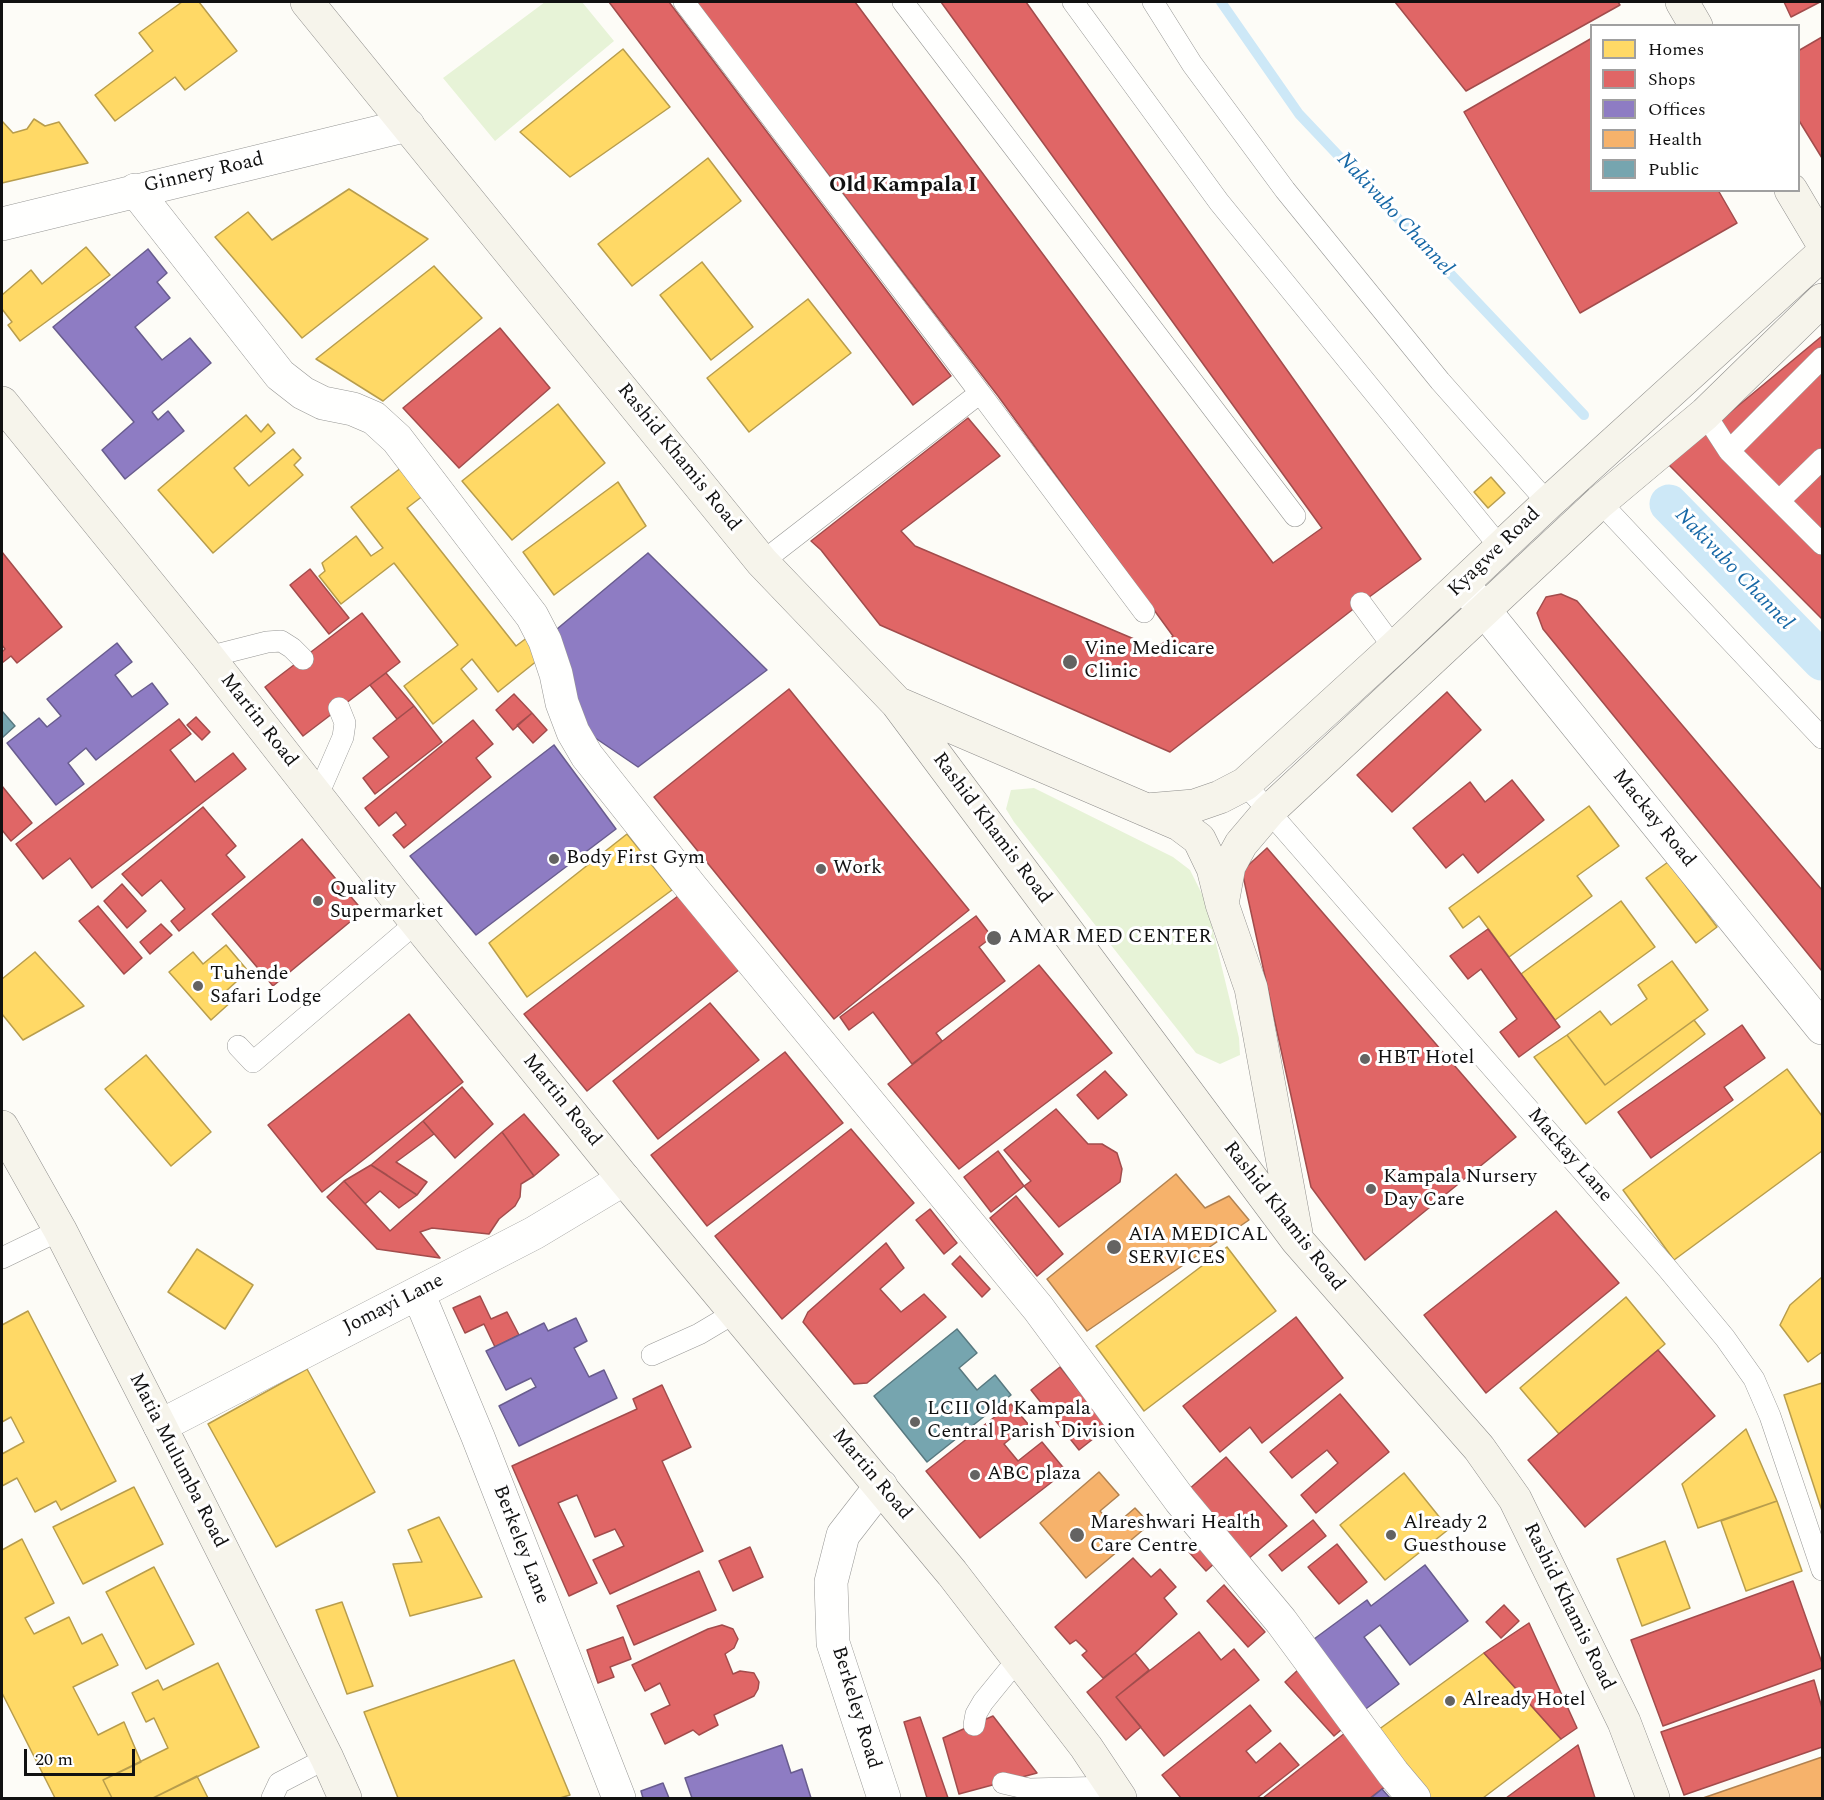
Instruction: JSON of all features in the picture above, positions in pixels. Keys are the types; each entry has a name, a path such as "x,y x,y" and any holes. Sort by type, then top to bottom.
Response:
{"street":[{"name":"Rashid Khamis Road","path":"308,2 762,562 897,703 1298,1240 1479,1448 1515,1499 1624,1722 1653,1798"},
{"path":"1682,2 1695,24"},
{"name":"Ginnery Road","path":"2,224 408,125"},
{"path":"135,190 280,375 303,393 323,403 353,409 374,418 397,439 532,616 556,674 562,703 573,732 587,756 691,887 1038,1308 1180,1500 1281,1621 1414,1798"},
{"path":"1792,192 1822,242"},
{"name":"Kyagwe Road","path":"1146,810 1194,806 1220,797 1245,784 1463,585 1500,547 1822,254"},
{"name":"Kyagwe Road","path":"1222,904 1229,866 1241,844 1269,811 1600,502 1705,414 1822,300"},
{"name":"Martin Road","path":"2,403 208,657 317,797 624,1179 952,1573 1086,1747 1116,1792"},
{"name":"Mackay Road","path":"1463,585 1822,1028"},
{"path":"897,703 1179,824 1199,839 1213,868 1222,904 1251,988 1298,1240"},
{"name":"Matia Mulumba Road","path":"2,1127 60,1230 327,1758 345,1798"},
{"name":"Jomayi Lane","path":"160,1426 534,1233 624,1179"},
{"name":"Berkeley Lane","path":"418,1293 478,1437 619,1798"},
{"name":"Berkeley Road","path":"881,1486 843,1535 831,1582 833,1643 884,1798"}],"lane":[{"path":"684,2 1144,612"},
{"path":"903,2 1295,516"},
{"path":"1073,2 1219,202 1500,547"},
{"path":"1153,2 1192,64 1285,190 1440,381 1548,503"},
{"path":"1729,452 1822,358"},
{"path":"762,562 980,393"},
{"path":"1705,414 1729,452 1822,544"},
{"path":"1780,501 1822,459"},
{"path":"1600,502 1822,738"},
{"path":"1361,603 1394,648"},
{"path":"208,657 267,642 281,641 303,659"},
{"path":"317,797 343,737 345,723 339,708"},
{"name":"Mackay Lane","path":"1245,784 1667,1268 1725,1338 1754,1379 1770,1416 1822,1570"},
{"path":"238,1046 253,1062 417,922"},
{"path":"2,1258 60,1230"},
{"path":"652,1355 699,1334 736,1312"},
{"path":"974,1725 976,1714 983,1702 1018,1659"},
{"path":"272,1798 279,1783 327,1758"},
{"path":"1003,1782 1029,1789 1116,1792"}],"green space":[{"path":"545,2 582,2 614,41 495,141 443,78"},
{"path":"1034,788 1173,857 1190,870 1206,902 1239,1038 1240,1055 1220,1064 1196,1053 1014,822 1006,809 1011,790"}],"building: Homes":[{"path":"182,2 199,2 237,51 185,90 175,77 115,121 95,95 153,51 139,33"},
{"path":"623,49 670,107 570,177 520,132"},
{"path":"34,119 45,126 59,122 88,163 2,183 2,121 13,133 27,129"},
{"path":"708,158 741,201 632,286 598,244"},
{"path":"349,189 428,239 302,338 215,237 248,212 272,240"},
{"path":"86,247 110,275 20,341 8,325 12,322 2,309 2,295 31,270 42,284"},
{"path":"702,262 753,327 711,360 660,295"},
{"path":"434,266 482,318 383,401 316,359"},
{"path":"808,299 851,353 749,432 707,378"},
{"path":"558,404 605,463 512,540 462,481"},
{"path":"246,415 261,432 268,424 275,433 234,468 249,486 293,449 301,458 294,465 303,475 213,553 158,490"},
{"path":"402,467 424,495 407,508 516,646 528,637 543,656 498,692 472,659 461,669 477,689 433,724 404,686 458,645 394,563 341,604 319,576 325,571 322,563 356,536 371,556 383,548 351,507"},
{"path":"1491,477 1505,493 1488,508 1474,492"},
{"path":"618,482 646,526 554,595 523,552"},
{"path":"1589,806 1619,846 1577,876 1592,896 1509,957 1479,916 1463,928 1449,908"},
{"path":"627,834 672,890 527,997 489,943"},
{"path":"1668,862 1717,927 1696,943 1646,878"},
{"path":"1621,901 1655,947 1555,1020 1521,974"},
{"path":"226,945 248,971 225,992 232,1001 211,1020 169,972 193,952 203,964"},
{"path":"35,952 84,1006 23,1040 2,1014 2,979"},
{"path":"1672,961 1708,1010 1605,1085 1567,1035 1600,1011 1611,1025 1647,999 1638,985"},
{"path":"1694,1020 1705,1034 1586,1124 1534,1057 1567,1035 1605,1085"},
{"path":"146,1055 211,1132 171,1166 105,1089"},
{"path":"1787,1069 1822,1116 1822,1151 1674,1260 1623,1190"},
{"path":"1227,1247 1276,1311 1144,1411 1096,1346"},
{"path":"197,1249 253,1285 225,1329 168,1292"},
{"path":"1822,1277 1822,1352 1808,1362 1780,1325 1790,1305"},
{"path":"1626,1297 1665,1344 1559,1434 1520,1388"},
{"path":"28,1311 116,1481 61,1510 56,1501 35,1512 17,1478 2,1486 2,1454 24,1442 11,1417 2,1422 2,1325"},
{"path":"307,1369 375,1492 276,1547 208,1424"},
{"path":"1822,1383 1822,1511 1784,1395"},
{"path":"1746,1429 1777,1501 1698,1528 1682,1484"},
{"path":"1404,1473 1449,1529 1385,1580 1340,1525"},
{"path":"134,1487 163,1544 83,1584 53,1527"},
{"path":"1777,1501 1802,1571 1746,1591 1721,1521"},
{"path":"439,1517 482,1597 410,1616 393,1564 422,1562 408,1530"},
{"path":"22,1539 54,1603 25,1618 34,1634 69,1617 82,1644 102,1634 118,1665 73,1687 98,1735 124,1722 141,1762 103,1780 112,1798 55,1798 2,1693 2,1550"},
{"path":"1665,1541 1690,1608 1642,1626 1617,1559"},
{"path":"154,1567 194,1644 146,1669 106,1592"},
{"path":"342,1602 373,1686 347,1694 316,1610"},
{"path":"1484,1653 1561,1739 1483,1798 1429,1798 1378,1730"},
{"path":"514,1660 570,1795 560,1798 398,1798 364,1712"},
{"path":"218,1663 259,1747 153,1798 112,1798 103,1780 168,1748 154,1718 146,1722 132,1693 158,1680 163,1690"},
{"path":"197,1776 208,1798 153,1798"}],"building: Shops":[{"path":"609,2 669,2 951,376 913,405"},
{"path":"696,2 855,2 1273,563 1322,528 941,2 1026,2 1421,559 1170,752 880,625 821,550 811,541 968,418 1000,456 901,531 915,546 1134,639 1150,652 1173,636 998,396"},
{"path":"1395,2 1618,2 1620,5 1466,91"},
{"path":"1784,2 1820,2 1791,17"},
{"path":"1822,37 1822,158 1800,122 1800,50"},
{"path":"1590,39 1590,192 1719,192 1737,223 1580,313 1464,112"},
{"path":"500,328 550,388 459,468 403,408"},
{"path":"1822,336 1822,619 1668,464"},
{"path":"2,552 62,627 17,663 11,656 2,663 2,652 5,649 2,645"},
{"path":"310,569 349,618 329,634 290,585"},
{"path":"1561,594 1577,601 1822,890 1822,971 1543,629 1537,613 1546,597"},
{"path":"362,613 400,662 303,736 265,687"},
{"path":"386,673 414,706 397,719 370,685"},
{"path":"789,689 969,910 834,1019 654,797"},
{"path":"1447,692 1481,730 1392,812 1357,775"},
{"path":"514,694 532,713 513,730 496,710"},
{"path":"414,706 442,742 375,794 363,778 389,757 373,738"},
{"path":"532,713 547,730 533,743 517,725"},
{"path":"196,717 210,732 202,740 187,725"},
{"path":"179,719 191,734 170,750 195,782 233,753 246,769 92,888 70,858 43,879 16,844"},
{"path":"473,720 493,744 476,758 491,777 404,848 393,835 406,825 396,812 379,826 365,808"},
{"path":"1512,780 1544,820 1478,873 1463,854 1446,868 1413,828 1470,782 1485,802"},
{"path":"2,786 32,823 11,841 2,830"},
{"path":"203,807 236,846 226,855 245,877 179,931 171,921 185,909 161,880 142,896 122,874"},
{"path":"302,839 363,911 273,986 212,914"},
{"path":"1267,848 1516,1137 1365,1260 1311,1187 1242,871"},
{"path":"122,884 146,911 127,928 104,901"},
{"path":"678,896 740,969 587,1091 524,1014"},
{"path":"98,906 142,958 124,974 79,921"},
{"path":"976,916 992,937 979,947 1005,981 936,1033 942,1041 912,1064 873,1012 849,1030 840,1017"},
{"path":"161,924 172,935 150,954 140,942"},
{"path":"1488,929 1560,1027 1519,1057 1500,1032 1517,1019 1481,969 1468,979 1450,956"},
{"path":"1039,965 1112,1053 959,1169 888,1084"},
{"path":"710,1003 759,1060 658,1139 613,1081"},
{"path":"409,1014 463,1082 322,1192 268,1125"},
{"path":"1742,1025 1765,1058 1724,1087 1733,1100 1651,1158 1618,1112"},
{"path":"785,1052 843,1123 707,1226 651,1155"},
{"path":"1105,1071 1127,1095 1098,1119 1077,1095"},
{"path":"462,1087 493,1124 455,1158 423,1121"},
{"path":"1056,1109 1088,1144 1102,1144 1117,1153 1122,1169 1120,1182 1059,1227 1024,1186 1031,1181 1004,1150"},
{"path":"524,1114 559,1155 534,1176 502,1132"},
{"path":"423,1121 434,1134 396,1162 427,1182 417,1195 371,1165"},
{"path":"851,1129 914,1203 782,1319 715,1236"},
{"path":"502,1132 534,1176 521,1184 520,1197 515,1206 499,1219 489,1234 432,1228 420,1232 440,1258 377,1249 327,1197 344,1181 390,1231"},
{"path":"998,1151 1024,1186 991,1212 964,1177"},
{"path":"371,1165 417,1195 399,1208 380,1191 365,1204 344,1181"},
{"path":"1016,1196 1063,1254 1037,1276 990,1218"},
{"path":"930,1209 957,1243 944,1254 916,1220"},
{"path":"1556,1211 1619,1283 1486,1393 1424,1315"},
{"path":"886,1243 904,1268 880,1289 901,1312 924,1294 946,1317 867,1383 854,1384 803,1322 808,1312"},
{"path":"960,1256 990,1289 982,1297 952,1264"},
{"path":"480,1296 491,1319 507,1312 519,1335 495,1347 484,1324 465,1333 453,1308"},
{"path":"1296,1317 1343,1378 1262,1443 1250,1427 1220,1452 1183,1406"},
{"path":"1658,1350 1715,1416 1585,1527 1528,1460"},
{"path":"1060,1367 1108,1427 1079,1450 1031,1390"},
{"path":"662,1385 691,1447 662,1461 703,1551 610,1594 593,1560 624,1546 615,1529 595,1537 577,1495 558,1503 597,1583 569,1596 512,1466 637,1409 633,1399"},
{"path":"1340,1394 1389,1452 1316,1513 1301,1495 1338,1463 1327,1450 1292,1478 1270,1452"},
{"path":"1011,1404 1028,1424 1004,1444 1018,1461 1042,1442 1066,1471 980,1538 926,1471"},
{"path":"1226,1457 1287,1526 1248,1559 1188,1490"},
{"path":"1313,1520 1326,1536 1282,1571 1269,1555"},
{"path":"1199,1542 1216,1562 1206,1571 1188,1551"},
{"path":"1337,1544 1367,1582 1339,1604 1308,1567"},
{"path":"750,1547 763,1577 733,1591 719,1561"},
{"path":"1133,1558 1151,1577 1160,1569 1176,1587 1164,1598 1177,1614 1135,1653 1103,1678 1082,1655 1087,1651 1076,1640 1070,1644 1055,1627"},
{"path":"699,1571 716,1610 634,1645 617,1606"},
{"path":"1793,1581 1822,1668 1663,1726 1631,1640"},
{"path":"1224,1585 1265,1632 1248,1647 1207,1601"},
{"path":"1504,1605 1519,1621 1501,1638 1486,1622"},
{"path":"1529,1623 1577,1728 1561,1739 1484,1653"},
{"path":"722,1625 733,1629 738,1639 734,1648 725,1654 733,1674 740,1671 754,1673 759,1682 758,1689 754,1696 714,1715 718,1725 699,1735 693,1730 665,1744 651,1714 670,1705 660,1683 645,1691 632,1665 708,1629"},
{"path":"1199,1632 1221,1660 1234,1649 1259,1680 1164,1756 1116,1697"},
{"path":"623,1637 631,1659 610,1667 614,1677 598,1683 587,1650"},
{"path":"1135,1653 1149,1670 1116,1697 1141,1727 1126,1740 1087,1692"},
{"path":"1299,1669 1348,1724 1334,1736 1285,1682"},
{"path":"1814,1680 1822,1708 1822,1747 1684,1795 1661,1732"},
{"path":"1250,1705 1271,1731 1246,1751 1256,1763 1280,1743 1299,1765 1257,1798 1181,1798 1162,1775"},
{"path":"993,1716 1037,1773 959,1794 943,1738"},
{"path":"920,1717 948,1798 927,1798 904,1722"},
{"path":"1350,1729 1393,1782 1370,1798 1263,1798"},
{"path":"1578,1745 1595,1798 1506,1798"}],"building: Offices":[{"path":"148,249 167,273 157,282 170,298 135,327 162,360 190,338 211,363 152,412 158,420 168,411 184,431 125,479 102,450 134,422 53,327"},
{"path":"648,553 767,670 638,767 585,731 557,629"},
{"path":"117,643 132,662 115,675 132,697 152,683 168,704 96,760 86,748 68,763 84,784 56,805 7,743 39,718 47,727 61,716 47,699"},
{"path":"554,745 616,829 476,935 410,856"},
{"path":"576,1318 587,1341 574,1348 589,1377 604,1370 617,1398 519,1446 499,1406 536,1387 531,1378 506,1390 486,1351 544,1323 548,1331"},
{"path":"1425,1565 1468,1621 1410,1665 1380,1625 1364,1637 1399,1684 1363,1711 1310,1642 1367,1600 1371,1606"},
{"path":"782,1745 791,1773 802,1769 811,1798 692,1798 685,1778"},
{"path":"663,1783 669,1798 643,1798 641,1791"},
{"path":"1382,1789 1390,1798 1371,1798"}],"building: Health":[{"path":"1176,1174 1205,1208 1229,1196 1249,1220 1087,1331 1047,1279"},
{"path":"1099,1472 1119,1495 1100,1511 1114,1526 1135,1508 1150,1524 1086,1578 1040,1523"},
{"path":"1822,1757 1822,1798 1703,1798"}],"building: Public":[{"path":"2,711 15,726 2,738"},
{"path":"957,1329 977,1353 959,1368 977,1390 995,1375 1011,1395 927,1462 874,1396"}],"waterway":[{"name":"Nakivubo Channel","path":"1221,2 1299,114 1584,415"},
{"name":"Nakivubo Channel","path":"1669,504 1822,661"}],"place":[{"name":"Vine Medicare Clinic","path":"1070,662"},
{"name":"Body First Gym","path":"554,859"},
{"name":"Work","path":"821,869"},
{"name":"Quality Supermarket","path":"318,901"},
{"name":"AMAR MED CENTER","path":"994,938"},
{"name":"Tuhende Safari Lodge","path":"198,986"},
{"name":"HBT Hotel","path":"1365,1059"},
{"name":"Kampala Nursery Day Care","path":"1371,1189"},
{"name":"AIA MEDICAL SERVICES","path":"1114,1247"},
{"name":"LCII Old Kampala Central Parish Division","path":"915,1422"},
{"name":"ABC plaza","path":"975,1475"},
{"name":"Mareshwari Health Care Centre","path":"1077,1535"},
{"name":"Already 2 Guesthouse","path":"1391,1535"},
{"name":"Already Hotel","path":"1450,1701"}],"district":[{"name":"Old Kampala I","path":"903,187"}]}
